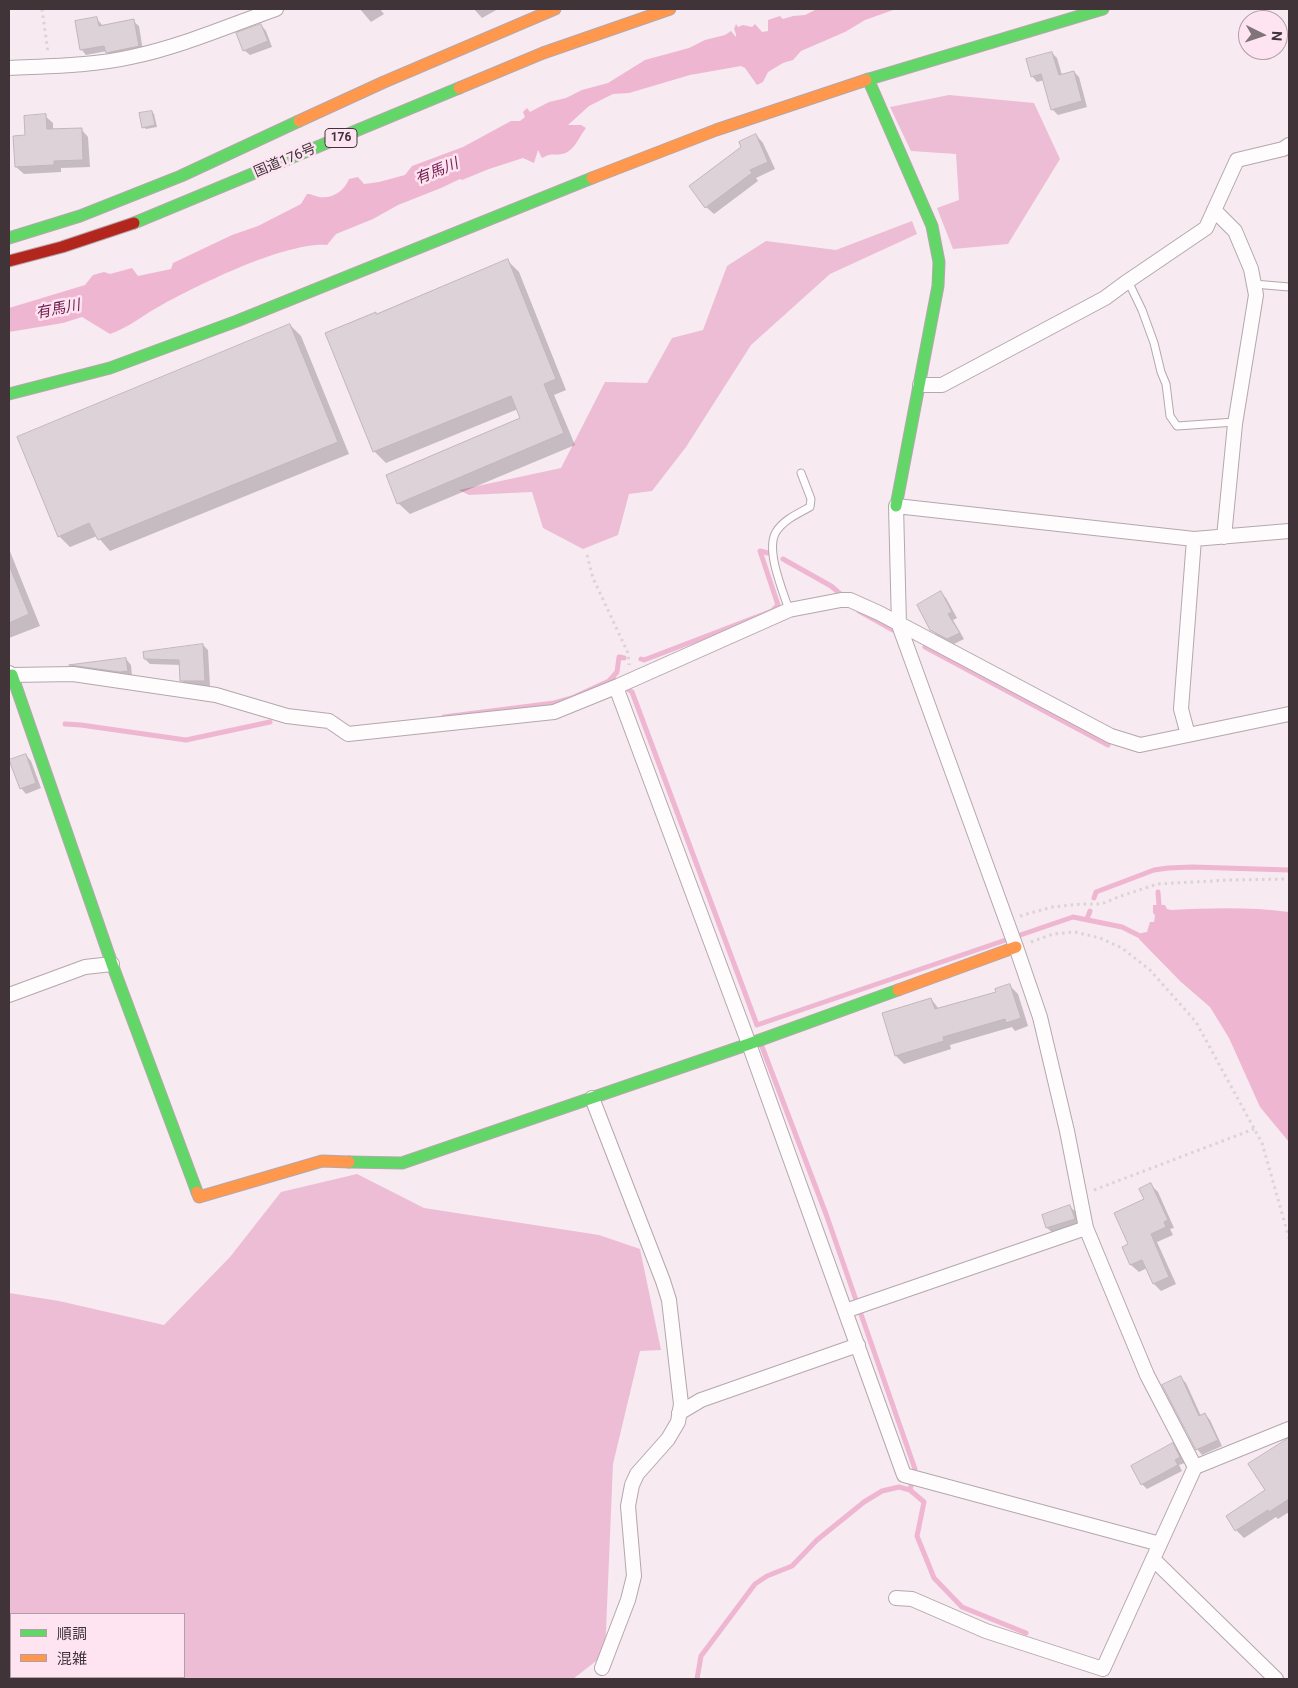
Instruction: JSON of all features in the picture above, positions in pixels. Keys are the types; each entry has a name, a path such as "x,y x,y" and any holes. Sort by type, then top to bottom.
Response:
{"main road":[{"name":"国道176号","path":"9,238 80,216 181,176 384,82 555,9"},
{"name":"国道176号","path":"9,261 62,247 141,221 543,53 670,9"},
{"path":"9,394 110,368 237,321 520,206 706,134 1067,12 1103,9"},
{"path":"868,79 932,226 939,262 938,286 896,506"},
{"path":"10,674 112,964 199,1197 322,1161 402,1163 749,1044 1016,947"}],"street":[{"path":"9,68 50,67 130,57 182,44 276,9"},
{"path":"920,385 942,385 1105,298 1206,228 1237,160 1283,149 1289,145"},
{"path":"1214,210 1235,231 1251,269 1256,295 1235,422 1224,537"},
{"path":"1194,1467 1147,1375 1086,1228 1067,1131 1040,1017 1007,920 899,625 896,506 1194,539 1289,531"},
{"path":"1187,730 1181,709 1194,539"},
{"path":"10,674 73,674 216,695 287,716 329,721 348,734 554,712 789,610 845,600 899,625 1111,736 1140,745 1187,730 1289,714"},
{"path":"622,684 904,1475 1160,1544"},
{"path":"9,995 85,967 112,964"},
{"path":"592,1098 669,1300 681,1404 678,1422 668,1439 637,1474 632,1485 628,1506 634,1576 628,1600 602,1668"},
{"path":"845,1311 1086,1228"},
{"path":"679,1413 701,1400 858,1345"},
{"path":"896,1598 912,1599 986,1631 1103,1669 1194,1467 1289,1429"},
{"path":"1153,1559 1276,1679"}],"lane":[{"path":"1128,281 1142,310 1154,343 1166,384 1170,416 1177,426 1235,422"},
{"path":"1254,284 1289,287"},
{"path":"789,610 776,572 772,545 775,533 781,526 810,507 811,499 801,472"}],"path":[{"path":"42,9 50,67"},
{"path":"587,555 593,578 628,653 622,684"},
{"path":"1007,920 1052,907 1101,904 1157,884 1289,879"},
{"path":"1016,947 1053,934 1075,932 1100,938 1122,948 1150,970 1196,1022 1262,1143 1289,1238"},
{"path":"1080,1195 1254,1129"}],"shaded area":[{"path":"949,95 1034,103 1060,159 1008,244 953,249 937,208 959,200 956,154 911,151 890,107"},
{"path":"912,221 917,234 830,274 751,345 686,447 652,491 629,494 618,535 583,549 543,528 532,492 469,495 459,490 561,468 605,382 647,383 672,338 703,330 727,266 766,241 836,250"},
{"path":"357,1174 424,1208 599,1235 640,1249 661,1350 640,1351 613,1464 605,1654 573,1679 9,1679 9,1293 59,1301 164,1325 230,1257 281,1192"}],"water":[{"name":"有馬川","path":"817,9 896,9 865,20 845,32 801,51 793,60 783,63 768,72 763,82 757,85 745,68 741,66 690,75 629,93 613,94 589,106 568,125 581,125 586,128 573,147 566,153 542,158 538,150 534,163 523,158 462,180 460,179 336,234 327,245 289,250 242,266 176,297 110,334 82,317 63,323 9,332 9,308 85,285 93,275 104,272 110,274 132,268 138,276 171,269 173,263 232,235 258,226 301,204 307,194 329,197 341,190 349,179 358,177 364,184 405,175 412,166 463,147 511,121 520,121 525,117 523,112 527,108 530,112 549,102 608,83 645,60 689,48 731,31 736,37 734,29 736,24 738,27 743,25 752,27 755,24 762,32 768,31 768,20 780,16 783,19 805,15"},
{"path":"1153,905 1165,905 1167,909 1171,910 1230,908 1289,912 1289,1142 1260,1107 1229,1038 1210,1007 1181,982 1139,939 1141,933 1147,932 1150,922 1154,922"}],"building":[{"path":"97,17 99,26 134,19 139,46 106,53 104,46 80,50 75,21"},
{"path":"261,24 268,41 243,51 236,33"},
{"path":"1052,52 1059,75 1074,71 1082,101 1051,110 1041,74 1031,77 1026,59"},
{"path":"152,111 155,125 142,128 139,113"},
{"path":"46,114 47,129 82,128 83,160 54,161 54,165 15,167 13,136 25,135 24,116"},
{"path":"756,134 768,162 750,170 752,173 705,208 689,186 741,147 739,142"},
{"path":"508,259 556,379 544,384 564,433 397,504 386,475 520,418 511,396 373,452 325,333 376,312 376,314"},
{"path":"290,324 338,442 98,540 89,523 58,537 17,437"},
{"path":"9,565 29,614 9,623"},
{"path":"941,591 952,612 948,614 960,633 947,639 930,630 917,605"},
{"path":"203,644 205,681 180,681 179,660 144,659 143,652"},
{"path":"126,658 128,671 120,672 69,665"},
{"path":"26,754 36,783 20,789 9,760"},
{"path":"1010,984 1021,1018 1006,1023 1005,1019 943,1037 944,1041 895,1056 882,1013 931,998 935,1009 996,992 995,989"},
{"path":"1151,1183 1168,1220 1164,1222 1166,1227 1151,1234 1169,1277 1153,1284 1142,1260 1130,1265 1122,1247 1128,1244 1114,1213 1144,1199 1139,1189"},
{"path":"1070,1205 1075,1219 1046,1228 1042,1215"},
{"path":"1181,1376 1199,1416 1205,1413 1218,1440 1196,1450 1162,1385"},
{"path":"1289,1438 1289,1499 1235,1531 1226,1516 1265,1490 1248,1464"},
{"path":"1173,1443 1180,1457 1175,1460 1178,1465 1141,1485 1131,1466"}],"waterway":[{"path":"641,659 644,660 772,611 778,605 760,551 768,553"},
{"path":"783,559 831,586 844,597"},
{"path":"859,611 893,630"},
{"path":"925,647 1108,745"},
{"path":"444,717 554,703 572,698 609,681 617,672 619,657 624,658"},
{"path":"612,678 632,692 757,1025 1073,917 1122,927 1140,936"},
{"path":"65,724 186,740 270,722"},
{"path":"1094,898 1096,892 1154,870 1192,867 1289,870"},
{"path":"1158,892 1159,905"},
{"path":"1087,919 1090,911"},
{"path":"761,1044 826,1214 915,1469 910,1490 924,1502 917,1536 934,1578 962,1607 1026,1633"},
{"path":"697,1679 701,1656 755,1584 767,1576 792,1566 817,1540 864,1502 882,1491 899,1487 910,1490"}],"traffic: fast":[{"path":"866,80 1103,9"},
{"path":"868,79 932,226 939,262 938,286 896,506"},
{"path":"134,223 459,88"},
{"path":"9,238 80,216 181,176 299,121"},
{"path":"9,394 110,368 237,321 592,178"},
{"path":"12,675 112,964 197,1192"},
{"path":"349,1162 402,1163 749,1044 898,990"}],"traffic: slow":[{"path":"299,121 384,82 555,9"},
{"path":"459,88 543,53 670,9"},
{"path":"592,178 716,130 866,80"},
{"path":"898,990 1016,947"},
{"path":"197,1192 199,1197 322,1161 349,1162"}],"traffic: jam":[{"path":"9,261 62,247 134,223"}]}
